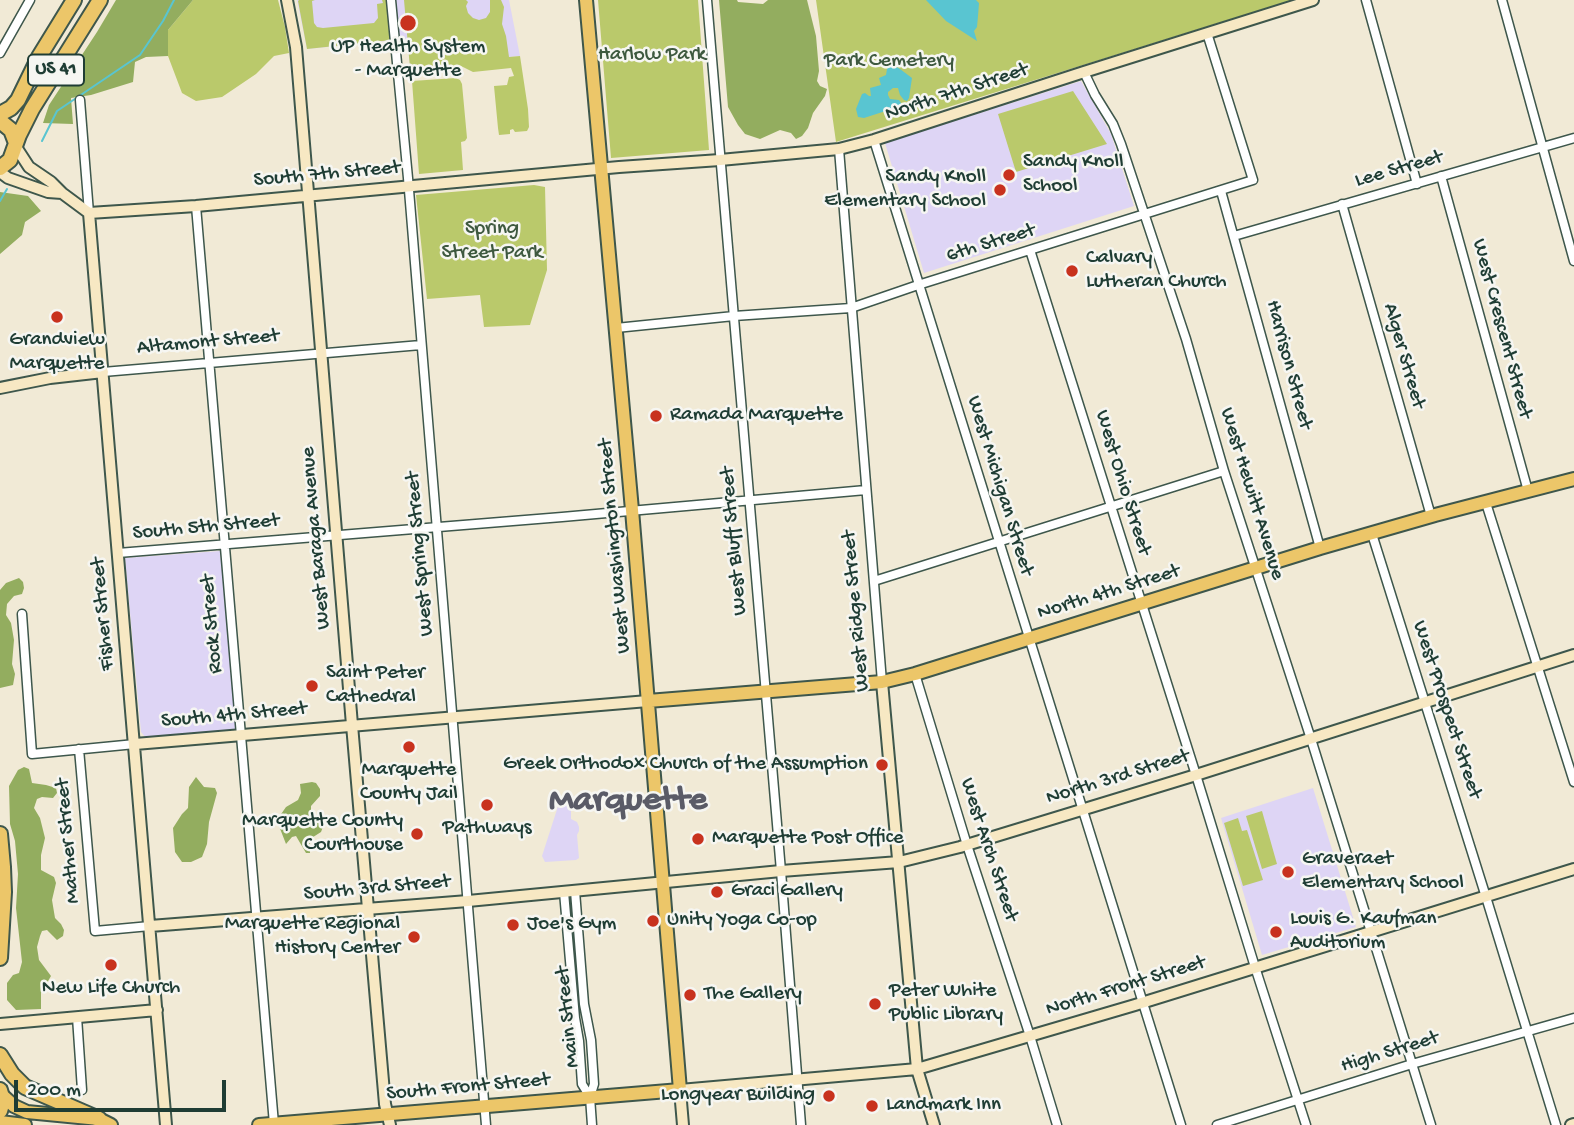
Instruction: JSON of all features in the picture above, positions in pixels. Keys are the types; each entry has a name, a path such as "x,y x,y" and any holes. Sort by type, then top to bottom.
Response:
{"highway":[{"name":"US 41","path":"0,114 18,100 43,50 74,0"},
{"name":"US 41","path":"0,170 10,160 38,99 100,0"},
{"path":"0,121 11,130 16,145"},
{"path":"0,834 4,892 0,958"},
{"path":"0,1055 12,1074 25,1087 105,1122"},
{"path":"0,1111 1,1093"}],"main road":[{"name":"West Washington Street","path":"586,0 680,1090"},
{"name":"North 4th Street","path":"648,701 882,682 1320,548 1574,478"},
{"name":"South Front Street","path":"259,1125 389,1120 485,1106 680,1090"},
{"path":"1,1093 14,1106 27,1112 105,1122"},
{"path":"0,1122 25,1125"}],"street":[{"path":"0,53 30,0"},
{"name":"West Baraga Avenue","path":"287,0 296,47 352,725 385,1104 389,1120"},
{"name":"West Spring Street","path":"391,0 409,187 486,1125"},
{"name":"West Bluff Street","path":"707,0 801,1125"},
{"name":"North 7th Street","path":"602,169 839,149 1313,0"},
{"path":"1366,0 1417,184"},
{"path":"1502,0 1574,261"},
{"name":"6th Street","path":"616,328 851,308 1253,180 1207,33"},
{"name":"West Hewitt Avenue","path":"1084,72 1121,144 1186,339 1224,471 1432,1125"},
{"name":"Fisher Street","path":"80,100 166,1125"},
{"name":"Lee Street","path":"1234,236 1574,138"},
{"name":"West Michigan Street","path":"873,140 1181,1125"},
{"path":"16,145 29,167 51,181 89,214"},
{"name":"West Ridge Street","path":"839,149 916,1069 934,1125"},
{"name":"South 7th Street","path":"89,214 602,169"},
{"path":"0,170 8,178 48,192 62,193"},
{"name":"West Crescent Street","path":"1441,176 1528,491"},
{"name":"Harrison Street","path":"1221,191 1320,548"},
{"name":"Alger Street","path":"1342,204 1431,516"},
{"name":"Rock Street","path":"196,206 274,1124"},
{"name":"West Ohio Street","path":"1030,250 1306,1125"},
{"name":"Altamont Street","path":"0,388 50,378 103,372 421,345"},
{"path":"873,580 1224,471"},
{"name":"South 5th Street","path":"118,553 866,490"},
{"path":"1486,503 1574,782"},
{"name":"West Prospect Street","path":"1372,534 1556,1125"},
{"name":"South 4th Street","path":"22,614 32,754 648,701"},
{"name":"North 3rd Street","path":"663,883 899,862 967,845 1574,655"},
{"name":"West Arch Street","path":"915,674 1057,1125"},
{"name":"Mather Street","path":"79,749 95,931"},
{"name":"North Front Street","path":"680,1090 916,1069 1144,1003 1574,869"},
{"name":"South 3rd Street","path":"95,931 663,883"},
{"name":"Main Street","path":"569,892 591,1040 594,1084 590,1097 592,1125"},
{"path":"0,1024 157,1010"},
{"path":"77,1017 82,1090"},
{"name":"High Street","path":"1217,1125 1412,1064 1574,1018"},
{"path":"680,1090 683,1125"}],"shaded area":[{"name":"UP Health System - Marquette","path":"297,0 509,0 520,56 410,67 407,39 307,49"},
{"name":"Sandy Knoll School","path":"1081,81 1111,134 1134,206 924,273 885,143"},
{"path":"220,551 238,731 146,738 141,732 125,558"},
{"name":"Graveraet Elementary School","path":"1313,788 1356,927 1262,955 1221,818"},
{"path":"571,794 576,798 571,819 577,822 579,827 579,858 545,862 542,856 561,797"}],"green space":[{"path":"116,0 193,0 168,30 168,56 146,57 135,62 133,82 71,98 73,124 43,123 49,105"},
{"path":"193,0 278,0 289,53 274,56 256,74 222,97 196,101 182,93 168,56 168,30"},
{"path":"299,0 315,0 312,1 314,23 323,28 374,23 378,18 377,4 388,0 392,40 307,49"},
{"path":"404,0 466,0 468,13 479,20 486,18 490,12 490,0 501,0 504,7 502,24 509,57 520,56 528,109 527,131 515,132 513,129 510,134 499,135 494,86 507,85 509,77 514,76 511,68 473,72 461,66 410,68"},
{"name":"Harlow Park","path":"598,0 698,0 709,150 611,158"},
{"path":"719,0 763,4 768,0 807,0 816,36 819,71 817,81 827,89 802,136 796,139 791,133 780,130 760,139 745,134 738,125 728,107"},
{"name":"Park Cemetery","path":"816,0 1292,0 836,142"},
{"path":"456,78 462,84 467,138 461,142 463,170 419,174 412,81"},
{"path":"1073,91 1107,144 1016,172 998,114"},
{"name":"Spring Street Park","path":"534,185 545,187 547,270 530,325 484,327 480,295 427,299 416,195"},
{"path":"0,192 28,196 41,211 25,222 22,235 0,254"},
{"path":"19,578 23,582 22,594 14,596 7,604 6,615 11,623 14,640 12,664 15,674 13,685 0,688 0,590 6,583"},
{"path":"24,767 29,769 32,783 56,788 57,793 53,798 37,799 34,808 40,818 45,838 41,870 54,877 56,883 52,900 55,918 64,930 63,936 57,940 47,930 42,931 40,936 37,947 39,960 51,976 41,993 41,1009 16,1010 7,1000 7,983 13,975 19,973 22,962 16,908 18,874 15,841 10,824 9,786 18,770"},
{"path":"196,777 204,787 215,788 217,793 202,857 191,862 182,862 175,852 173,828 188,808 189,787"},
{"path":"312,782 320,789 320,796 311,806 311,811 326,819 321,832 310,839 310,853 306,853 296,836 286,844 279,826 279,817 286,807 298,800 301,793 300,784"},
{"path":"1262,811 1277,864 1262,869 1246,816"},
{"path":"1238,818 1242,831 1247,830 1263,880 1243,886 1224,823"}],"water":[{"path":"926,0 976,0 979,3 977,27 974,31 977,41 946,21"},
{"path":"891,64 912,78 909,98 904,100 898,88 893,88 888,95 890,99 899,100 901,106 864,118 858,117 856,109 862,94 871,96 870,88 881,85 879,78 886,75"}],"waterway":[{"path":"42,141 57,111 140,55 174,0"},
{"path":"0,201 7,189"}],"place":[{"name":"UP Health System - Marquette","path":"408,23"},
{"name":"Sandy Knoll School","path":"1009,175"},
{"name":"Sandy Knoll Elementary School","path":"1000,190"},
{"name":"Calvary Lutheran Church","path":"1072,271"},
{"name":"Grandview Marquette","path":"57,317"},
{"name":"Ramada Marquette","path":"656,416"},
{"name":"Saint Peter Cathedral","path":"312,686"},
{"name":"Marquette County Jail","path":"409,747"},
{"name":"Greek Orthodox Church of the Assumption","path":"882,765"},
{"name":"Pathways","path":"487,805"},
{"name":"Marquette County Courthouse","path":"417,834"},
{"name":"Marquette Post Office","path":"698,839"},
{"name":"Graveraet Elementary School","path":"1288,872"},
{"name":"Graci Gallery","path":"717,892"},
{"name":"Unity Yoga Co-op","path":"653,921"},
{"name":"Joe's Gym","path":"513,925"},
{"name":"Louis G. Kaufman Auditorium","path":"1276,932"},
{"name":"Marquette Regional History Center","path":"414,937"},
{"name":"New Life Church","path":"111,965"},
{"name":"The Gallery","path":"690,995"},
{"name":"Peter White Public Library","path":"875,1004"},
{"name":"Longyear Building","path":"829,1096"},
{"name":"Landmark Inn","path":"872,1106"}],"district":[{"name":"Marquette","path":"628,803"}]}
